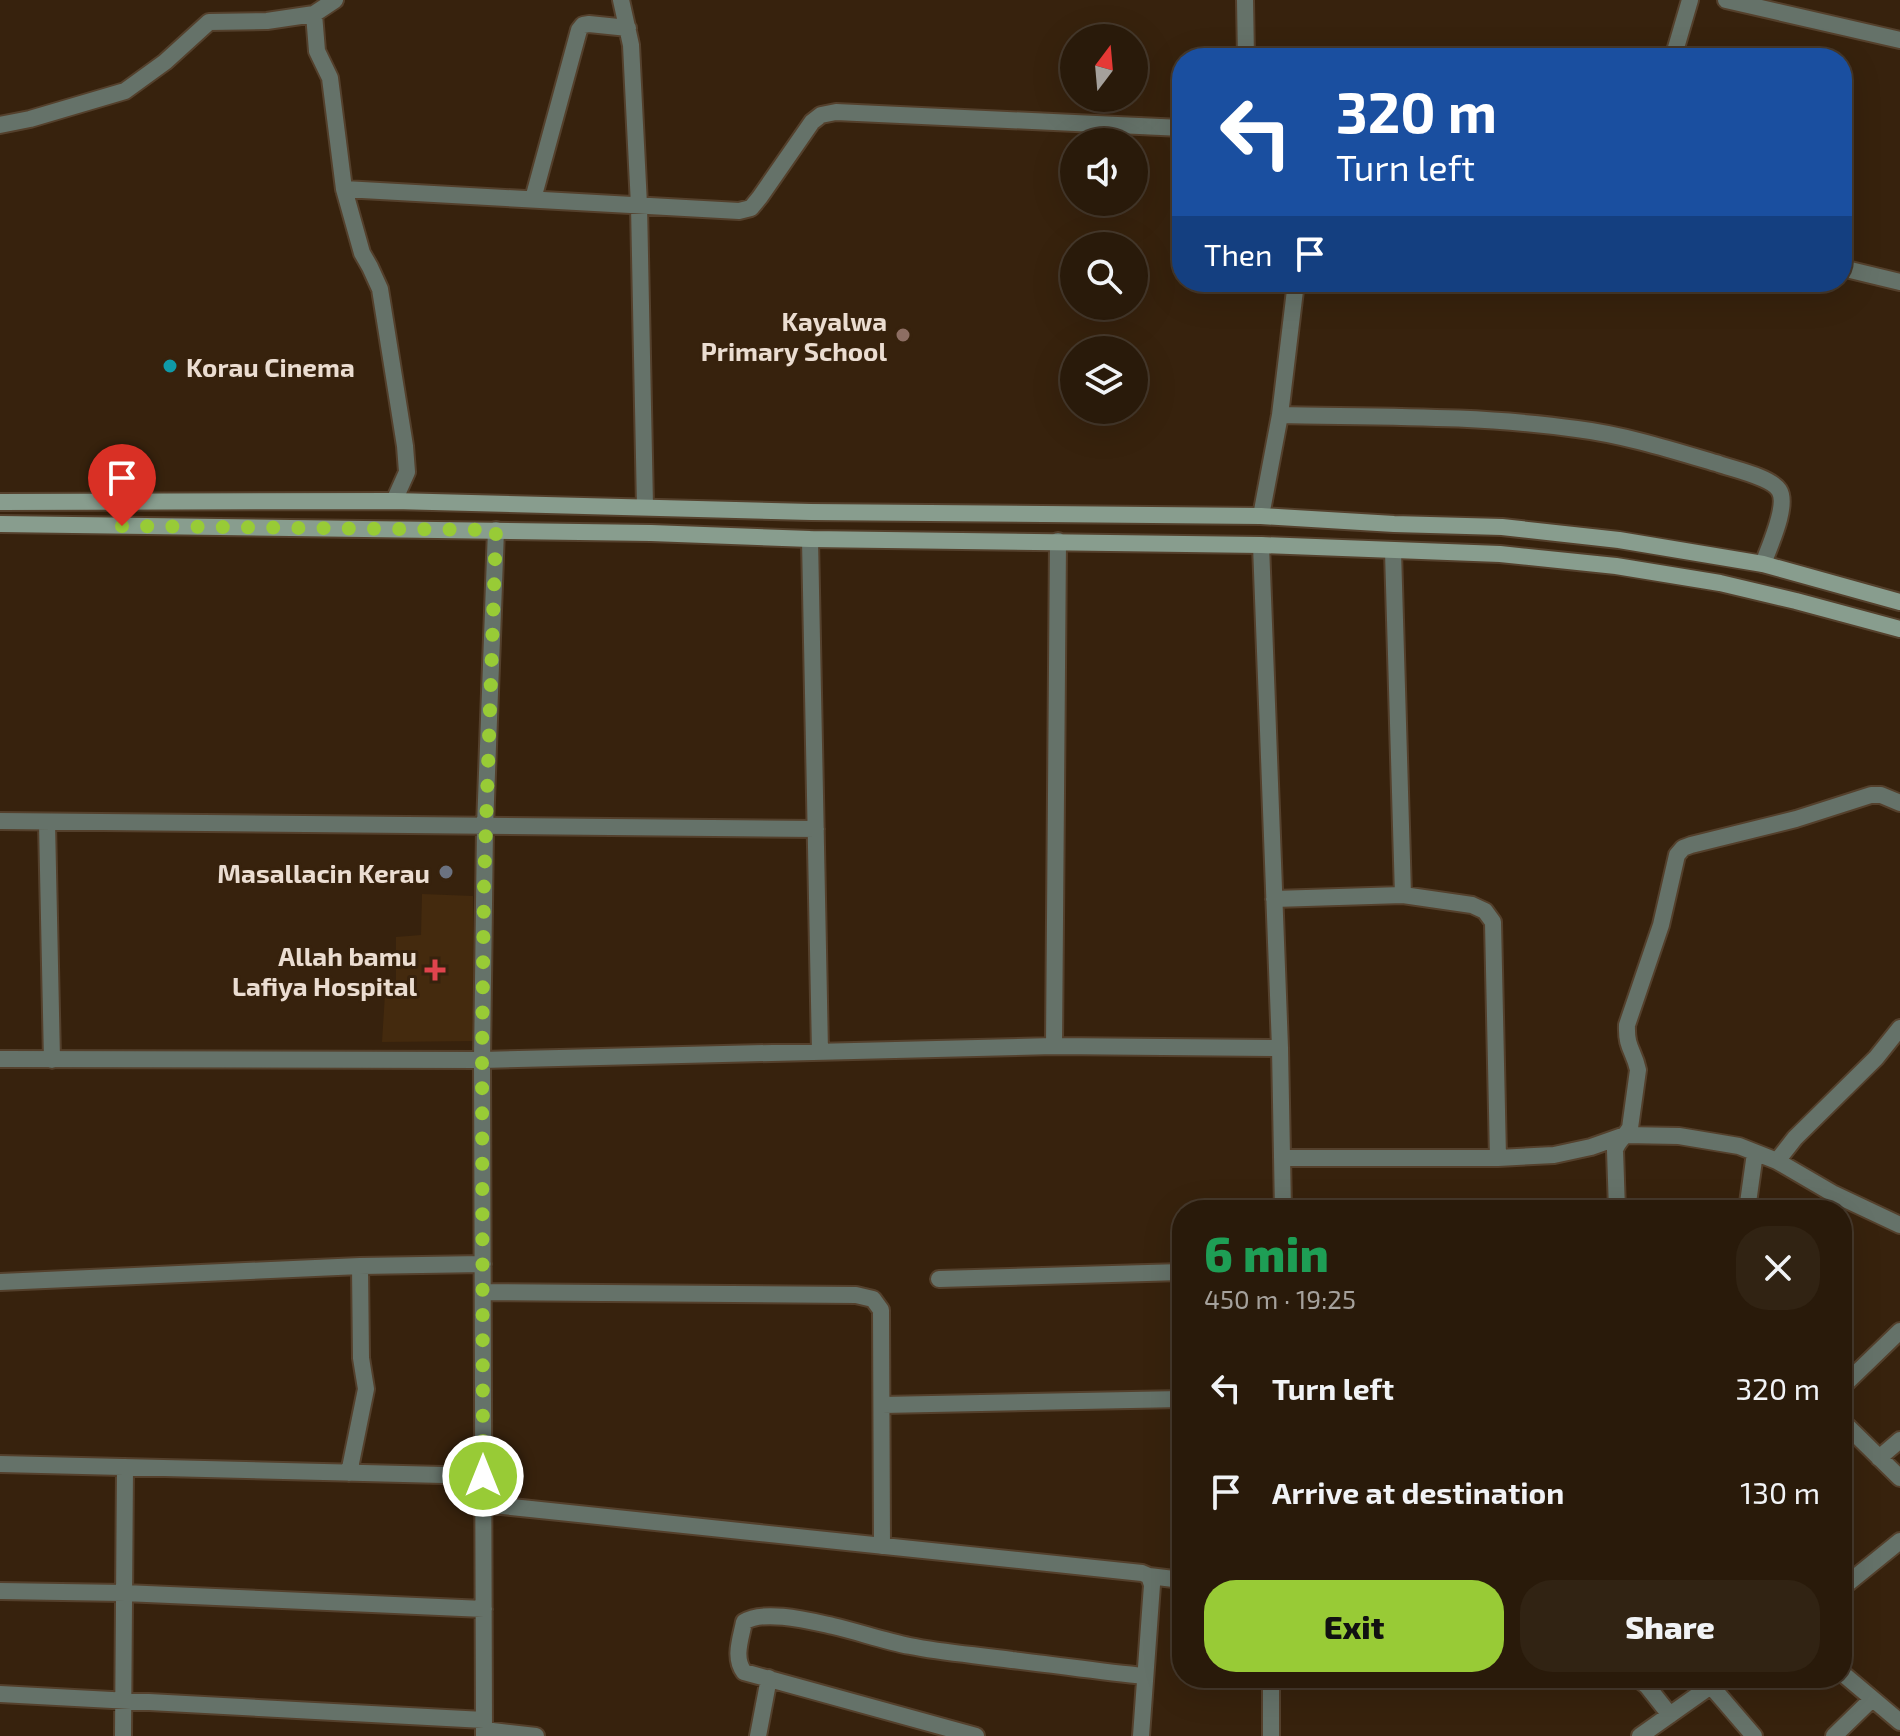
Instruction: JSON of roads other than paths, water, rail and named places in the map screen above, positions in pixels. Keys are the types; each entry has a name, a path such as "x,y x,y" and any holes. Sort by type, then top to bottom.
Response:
{"main road":[{"path":"0,502 394,501 811,512 1261,516 1502,527 1619,540 1763,564 1900,602"},
{"path":"0,524 1261,545 1500,554 1616,566 1720,583 1900,629"}],"street":[{"path":"0,125 125,91 165,62 209,22 267,21 314,14 335,0"},
{"path":"621,0 631,45 639,205 645,507"},
{"path":"1245,0 1246,48"},
{"path":"1676,48 1690,0"},
{"path":"1726,0 1900,40"},
{"path":"314,14 317,51 330,78 344,189 362,253 380,289 407,472 394,501"},
{"path":"533,199 579,30 589,24 628,28"},
{"path":"344,189 739,211 751,208 812,122 821,115 836,112 1172,128"},
{"path":"1852,270 1900,282"},
{"path":"1261,516 1280,415 1295,292"},
{"path":"1280,415 1506,421 1580,429 1649,444 1723,466 1773,483 1780,491 1784,503 1763,564"},
{"path":"484,1728 482,1060 485,827 496,530"},
{"path":"810,539 820,1052"},
{"path":"1054,1046 1058,541"},
{"path":"1261,545 1283,1200"},
{"path":"1393,551 1403,895"},
{"path":"1617,1200 1615,1150 1617,1142 1630,1128 1638,1070 1626,1041 1627,1025 1661,925 1677,855 1691,845 1796,819 1871,795 1881,795 1900,803"},
{"path":"0,821 816,829"},
{"path":"47,823 52,1060"},
{"path":"1274,899 1403,895 1472,905 1485,911 1493,922 1498,1158"},
{"path":"1777,1161 1802,1130 1876,1058 1900,1028"},
{"path":"0,1059 482,1060 1054,1046 1280,1048"},
{"path":"1282,1158 1554,1155 1625,1135 1679,1136 1739,1146 1777,1161 1847,1200"},
{"path":"1748,1200 1755,1153"},
{"path":"1852,1202 1900,1225"},
{"path":"0,1282 360,1266 483,1264"},
{"path":"349,1473 366,1389 361,1358 360,1266"},
{"path":"939,1279 1172,1272"},
{"path":"483,1292 856,1295 873,1299 881,1310 882,1546"},
{"path":"1852,1377 1900,1331"},
{"path":"882,1405 1172,1399"},
{"path":"1852,1431 1900,1478"},
{"path":"1879,1458 1900,1440"},
{"path":"0,1464 483,1476"},
{"path":"123,1736 125,1467"},
{"path":"483,1504 1142,1573 1172,1579"},
{"path":"1852,1580 1900,1541"},
{"path":"1141,1736 1152,1585 1149,1576"},
{"path":"0,1591 124,1593 484,1609"},
{"path":"976,1736 744,1672 738,1655 744,1622 751,1618 783,1617 823,1623 947,1653 1145,1676"},
{"path":"758,1736 769,1678"},
{"path":"1852,1682 1900,1722"},
{"path":"1271,1688 1271,1736"},
{"path":"1649,1688 1670,1715"},
{"path":"1640,1736 1708,1688"},
{"path":"1721,1688 1754,1736"},
{"path":"0,1694 123,1700 484,1728 536,1736"},
{"path":"1834,1736 1872,1699"}],"place":[{"name":"Kayalwa Primary School","path":"903,335"},
{"name":"Korau Cinema","path":"170,366"},
{"name":"Masallacin Kerau","path":"446,872"},
{"name":"Allah bamu Lafiya Hospital","path":"435,970"}]}
